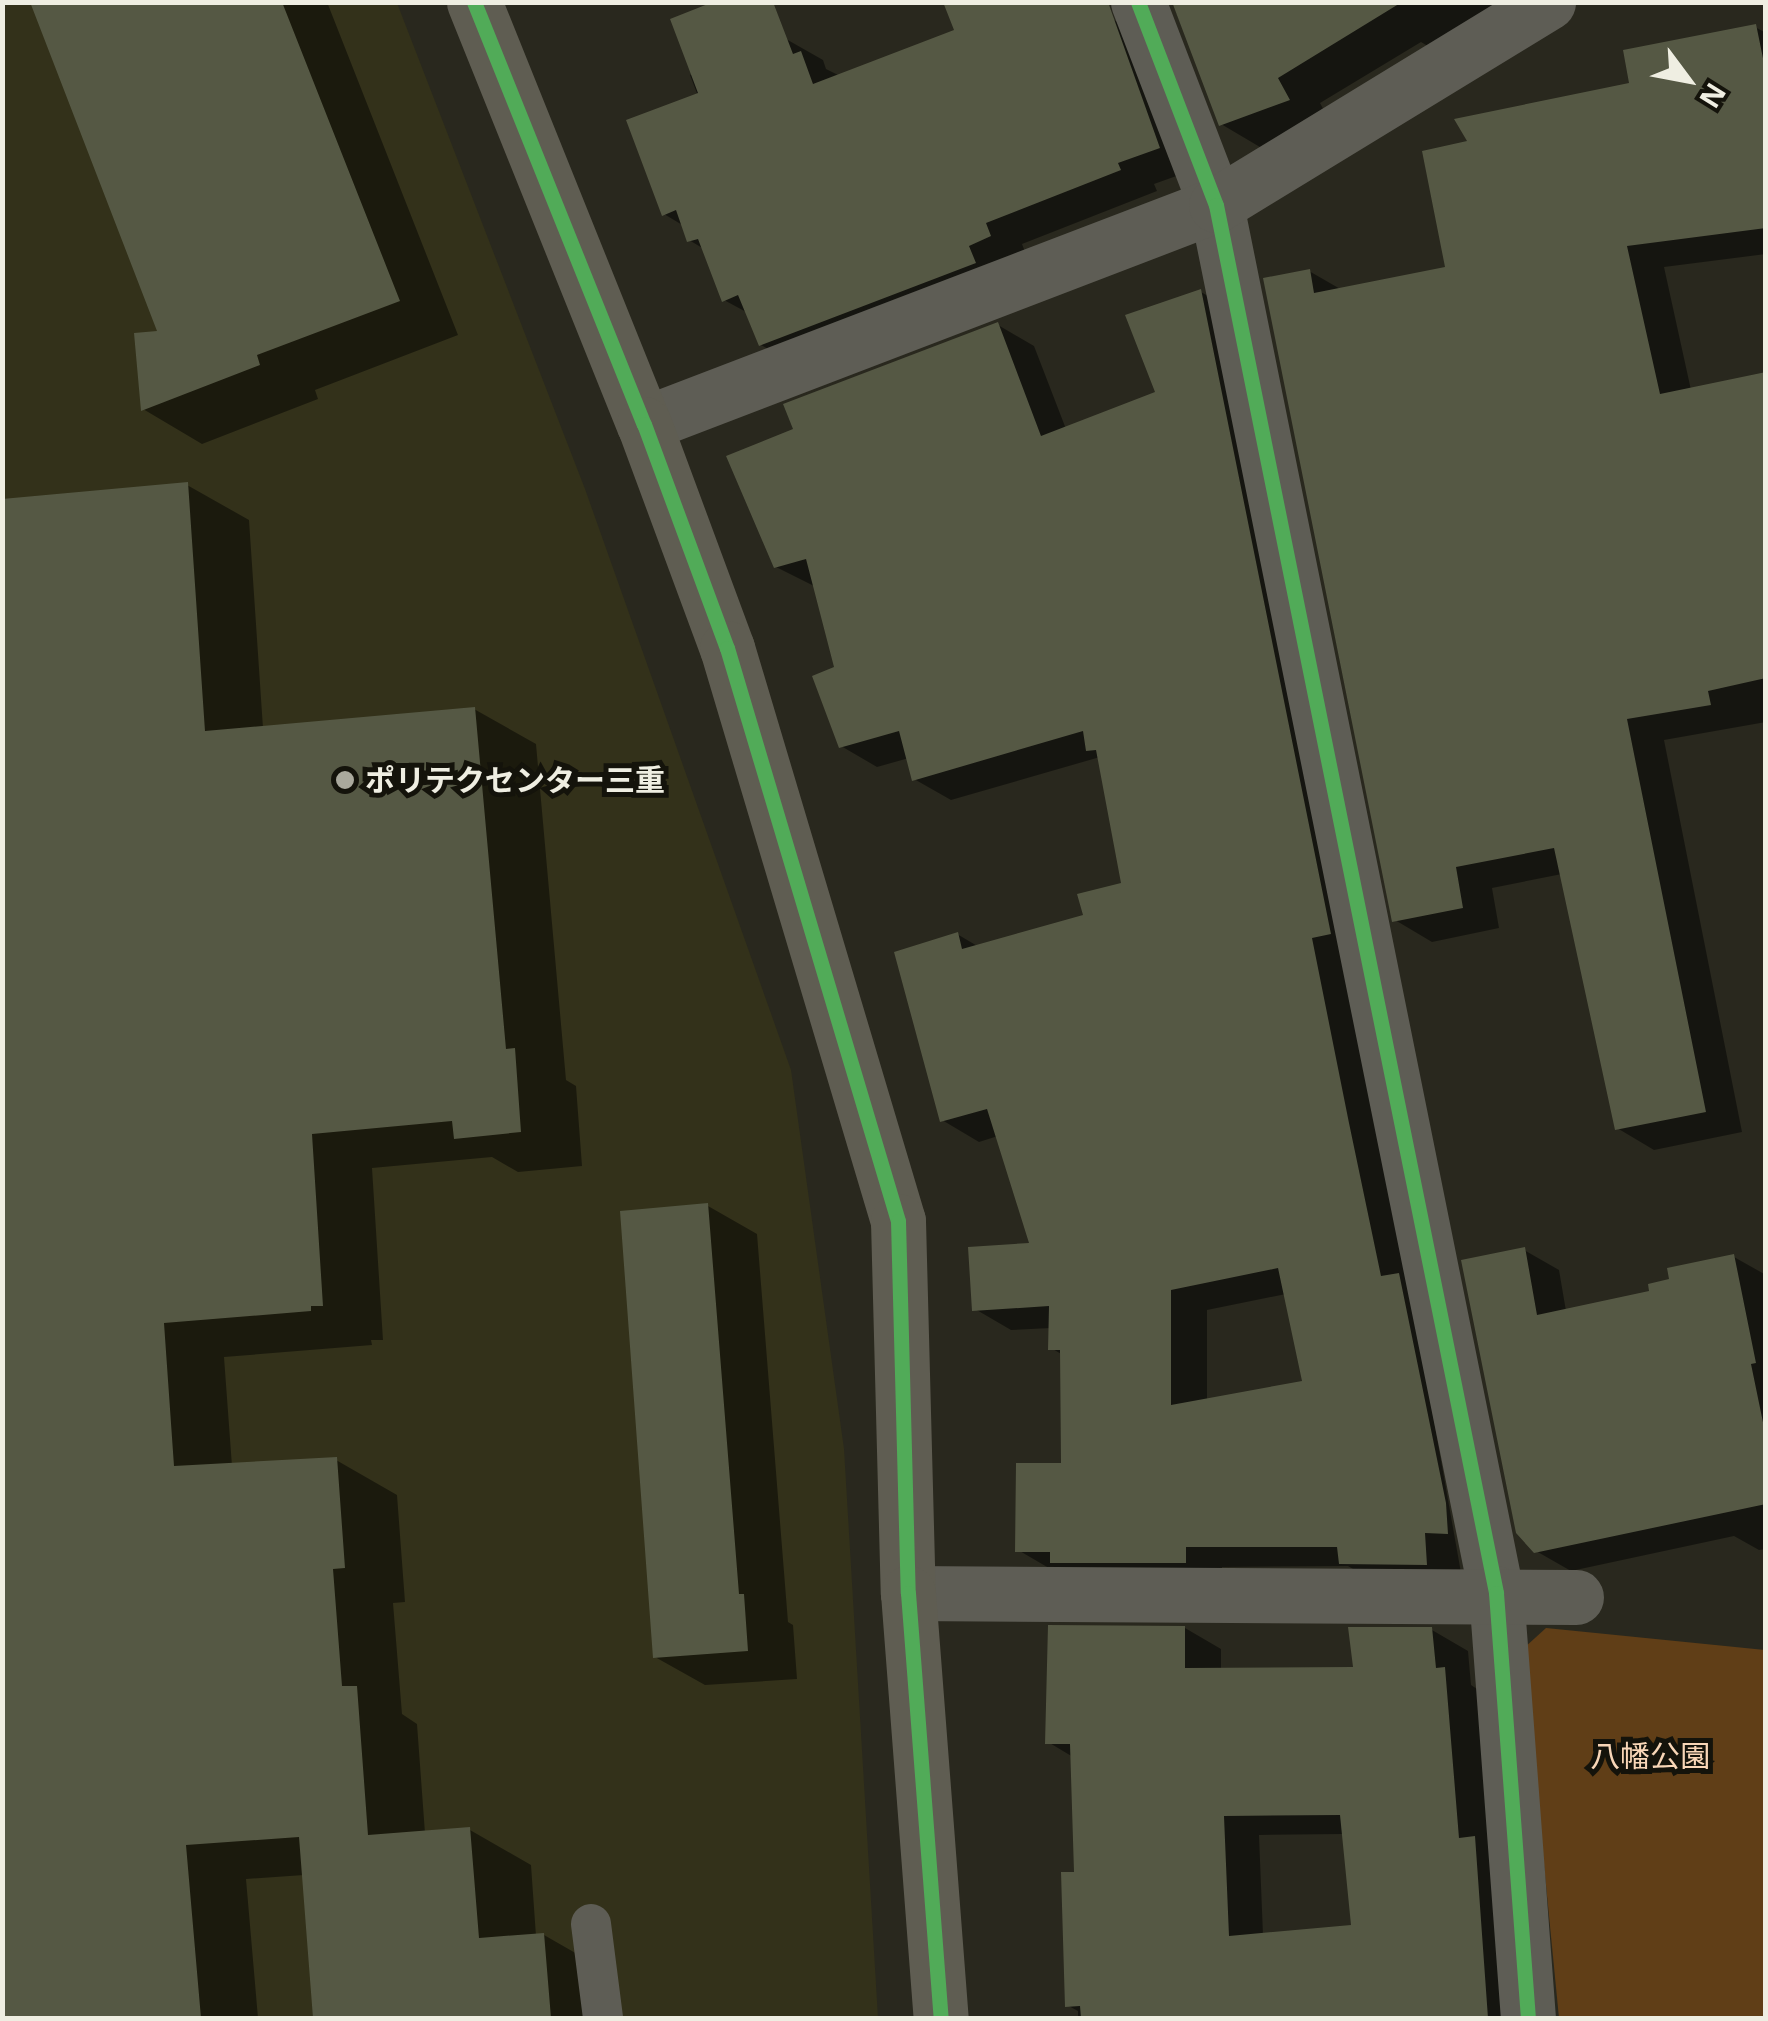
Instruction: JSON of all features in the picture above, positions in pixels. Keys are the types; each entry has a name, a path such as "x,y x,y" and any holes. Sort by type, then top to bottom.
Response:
{"street":[{"path":"474,2 644,424 727,648 898,1220 908,1593 941,2018"},
{"path":"1138,2 1216,205 1496,1593 1528,2018"},
{"path":"644,424 1216,205 1548,2"},
{"path":"908,1593 1496,1593 1576,1597"}],"lane":[{"path":"591,1924 603,2018"}],"shaded area":[{"name":"ポリテクセンター三重","path":"3,3 397,3 585,489 791,1070 844,1449 878,2018 3,2018"}],"green space":[{"name":"八幡公園","path":"1546,1628 1765,1650 1765,2018 1559,2018 1523,1649"}],"building":[{"path":"30,2 282,2 400,301 257,355 260,365 141,411 134,333 157,331"},
{"path":"713,2 773,2 793,54 801,51 813,84 954,30 943,2 1108,2 1160,148 1118,163 1121,170 986,223 991,236 969,246 976,263 759,346 738,295 722,302 698,239 687,242 676,210 662,216 626,120 698,93 670,19"},
{"path":"1172,2 1402,2 1278,78 1290,100 1219,126"},
{"path":"1756,24 1766,73 1766,228 1627,246 1660,394 1766,372 1766,678 1708,691 1711,705 1627,719 1706,1112 1615,1130 1554,848 1456,867 1463,908 1392,922 1263,278 1310,269 1314,293 1445,267 1422,151 1467,141 1454,119 1629,83 1623,50"},
{"path":"1201,289 1331,934 1312,938 1349,1123 1381,1276 1399,1273 1446,1503 1448,1534 1425,1533 1427,1565 1339,1564 1337,1547 1186,1547 1186,1563 1050,1563 1050,1552 1015,1552 1016,1463 1061,1463 1060,1350 1048,1350 1049,1306 972,1311 968,1247 1029,1243 987,1109 940,1122 894,952 958,932 962,949 1083,915 1077,894 1121,883 1096,750 1086,751 1083,731 912,781 899,731 839,748 812,676 834,667 806,559 774,568 726,456 793,429 783,404 998,322 1041,436 1155,392 1125,315","holes":["1278,1268 1302,1381 1171,1405 1171,1290"]},
{"path":"188,482 205,731 475,707 506,1049 515,1048 521,1132 454,1139 452,1121 312,1134 323,1306 311,1306 311,1311 164,1323 174,1466 337,1457 345,1568 333,1569 342,1686 357,1686 368,1835 470,1827 479,1938 544,1933 551,2018 313,2018 299,1837 186,1845 201,2018 2,2018 2,499"},
{"path":"708,1203 739,1594 744,1594 748,1651 653,1658 620,1211"},
{"path":"1525,1247 1537,1315 1649,1291 1648,1284 1669,1279 1667,1268 1734,1254 1766,1437 1766,1504 1534,1553 1516,1533 1461,1260"},
{"path":"1048,1625 1185,1626 1185,1668 1353,1667 1348,1627 1432,1627 1436,1668 1445,1667 1459,1838 1475,1836 1488,2018 1081,2018 1080,2006 1065,2007 1061,1872 1074,1872 1070,1744 1045,1744","holes":["1340,1815 1351,1925 1229,1936 1224,1816"]}],"cycle path":[{"path":"474,2 644,424 727,648 898,1221 908,1593 941,2018"},
{"path":"1138,2 1216,205 1496,1593 1528,2018"}],"place":[{"name":"ポリテクセンター三重","path":"345,780"}]}
